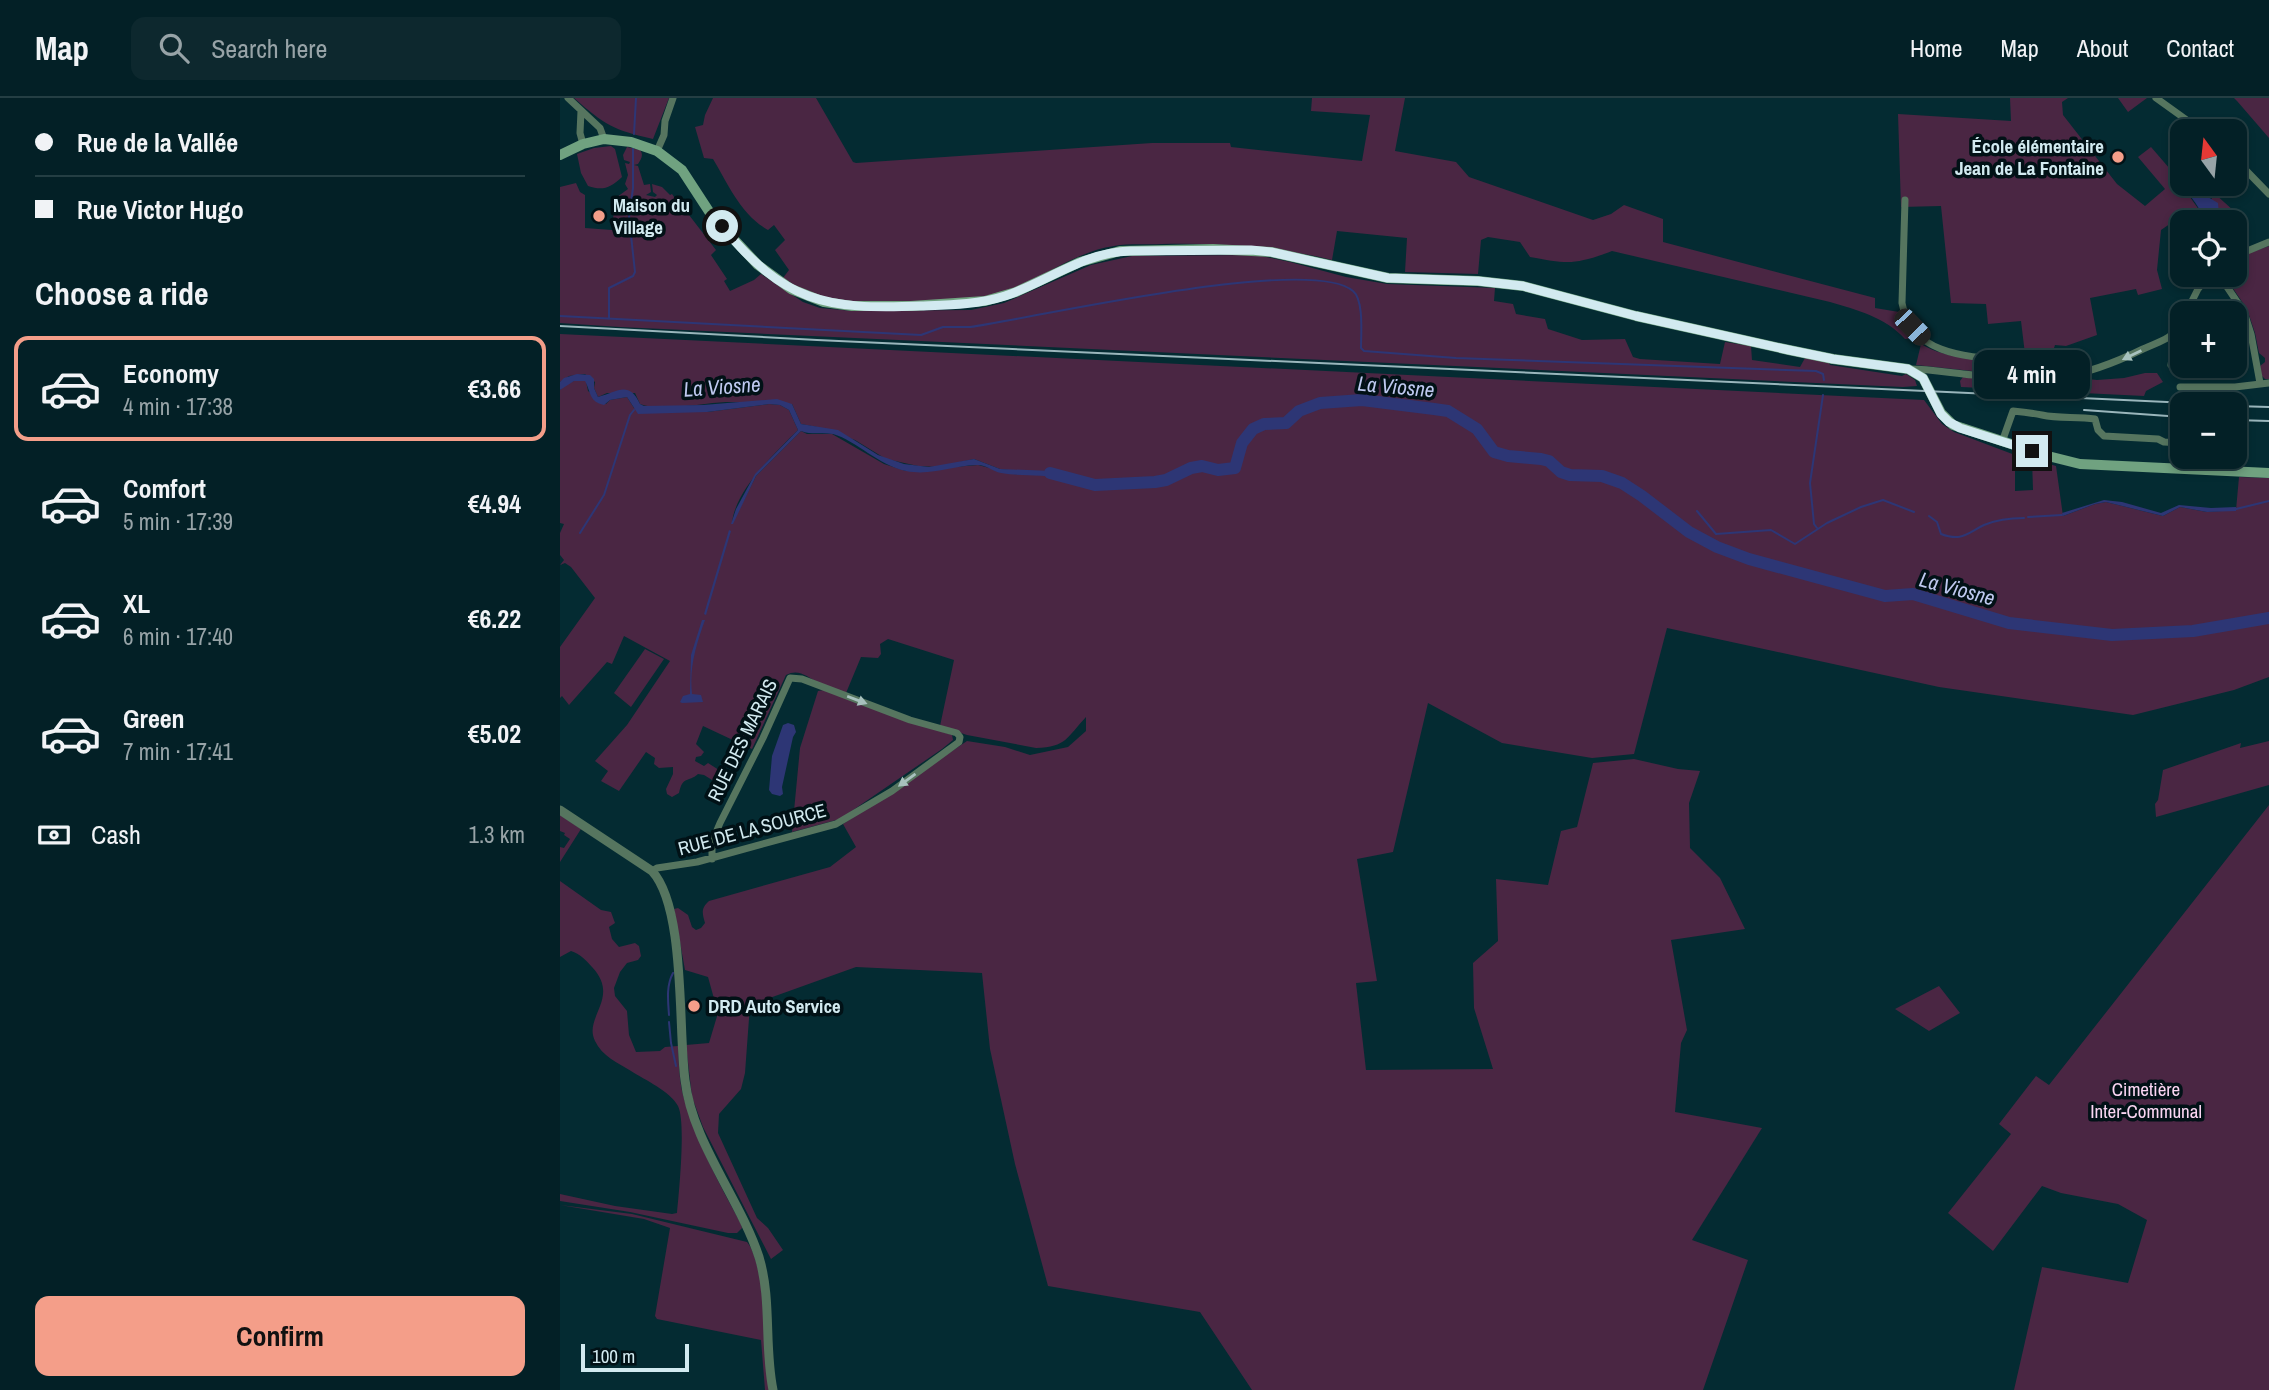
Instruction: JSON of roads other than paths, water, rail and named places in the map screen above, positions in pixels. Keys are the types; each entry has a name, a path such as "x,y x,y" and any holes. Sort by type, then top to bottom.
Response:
{"main road":[{"path":"560,155 583,144 604,139 631,142 661,154 689,182 712,216 738,246 764,270 801,294 824,302 852,306 911,306 985,301 1016,292 1080,262 1120,251 1271,252 1388,278 1478,281 1523,286 1636,316 1789,350 1908,369 1921,375 1941,414 1949,422 2003,442 2080,464 2269,473"}],"street":[{"path":"568,98 600,128 604,139"},
{"path":"661,154 664,121 673,98"},
{"path":"2156,98 2185,119"},
{"path":"581,111 580,133 583,144"},
{"path":"2247,171 2269,194"},
{"path":"1905,200 1902,303 1904,316 1925,341 1942,351 2037,362 2074,376"},
{"path":"2247,251 2269,242"},
{"path":"2227,287 2244,312 2260,383"},
{"path":"1908,369 2033,380 2074,376 2120,361 2170,335"},
{"path":"1928,386 1931,375 1940,372"},
{"path":"2180,387 2235,387 2269,383"},
{"path":"2003,442 2013,411 2095,419 2098,430 2104,436 2158,439 2170,442"},
{"name":"RUE DES MARAIS","path":"712,859 712,842 720,823 763,738 788,680 793,677 910,720 957,733 961,739"},
{"name":"RUE DE LA SOURCE","path":"652,871 656,868 712,859 843,821 903,784 961,739"},
{"path":"560,810 652,871 658,878 672,921 678,968 684,1077 694,1117 756,1248 765,1283 768,1357 773,1390"}],"water":[{"path":"2190,196 2206,196 2218,203 2219,210 2200,210"},
{"path":"577,374 590,375 594,379 598,397 627,390 644,406 703,405 777,399 792,404 801,424 838,430 878,455 904,464 929,467 974,459 1000,469 1052,471 1067,476 1066,480 1009,474 979,465 933,472 906,471 886,464 842,437 801,431 756,476 731,524 755,474 798,430 789,410 780,405 769,404 707,412 638,414 627,397 610,400 604,405 596,402 585,381 574,381 560,390 560,382 564,378"},
{"path":"2104,500 2161,513 2179,505 2236,507 2236,511 2207,512 2180,507 2163,516 2106,502 2063,516 2062,513"},
{"path":"729,530 731,531 706,615 704,614"},
{"path":"702,620 705,620 694,657 691,684 692,694 701,695 703,702 682,703 680,702 683,696 690,694 691,655"},
{"path":"783,725 794,725 796,732 782,787 783,794 780,796 769,790 772,756"}],"waterway":[{"path":"634,134 636,98"},
{"path":"609,319 609,288 633,276 635,272 629,217 633,188 633,149"},
{"path":"560,316 921,335 943,327 970,327 1108,302 1230,284 1284,280 1327,282 1357,295 1361,318 1361,348 1364,351 1456,358 1816,371 1823,374 1824,380"},
{"path":"1817,528 1814,524 1810,483 1823,395"},
{"name":"La Viosne","path":"1050,473 1095,485 1155,482 1202,466 1218,470 1235,468 1242,443 1253,429 1264,424 1286,423 1299,411 1320,403 1362,400 1448,411 1477,429 1494,452 1549,461 1561,472 1570,475 1602,476 1622,483 1689,532 1717,547 1749,559 1885,596 1913,594 2009,623 2112,635 2193,631 2269,618"},
{"path":"580,533 604,495 630,415 634,410"},
{"path":"1697,511 1716,534 1771,530 1795,544 1827,523 1883,500 1914,512"},
{"path":"2236,509 2269,501"},
{"path":"2028,517 2062,515"},
{"path":"1929,516 1937,522 1941,534 1954,537 1964,536 1993,522 2024,518"},
{"path":"669,1015 668,988 673,973"},
{"path":"669,1022 676,1066"}],"railway":[{"path":"560,326 2170,402"},
{"path":"2247,406 2269,407"},
{"path":"2084,410 2170,416"},
{"path":"2247,420 2269,421"}],"place":[{"name":"École élémentaire Jean de La Fontaine","path":"2118,157"},
{"name":"Maison du Village","path":"599,216"},
{"name":"DRD Auto Service","path":"694,1006"}],"park label":[{"name":"Cimetière Inter-Communal","path":"2146,1100"}]}
